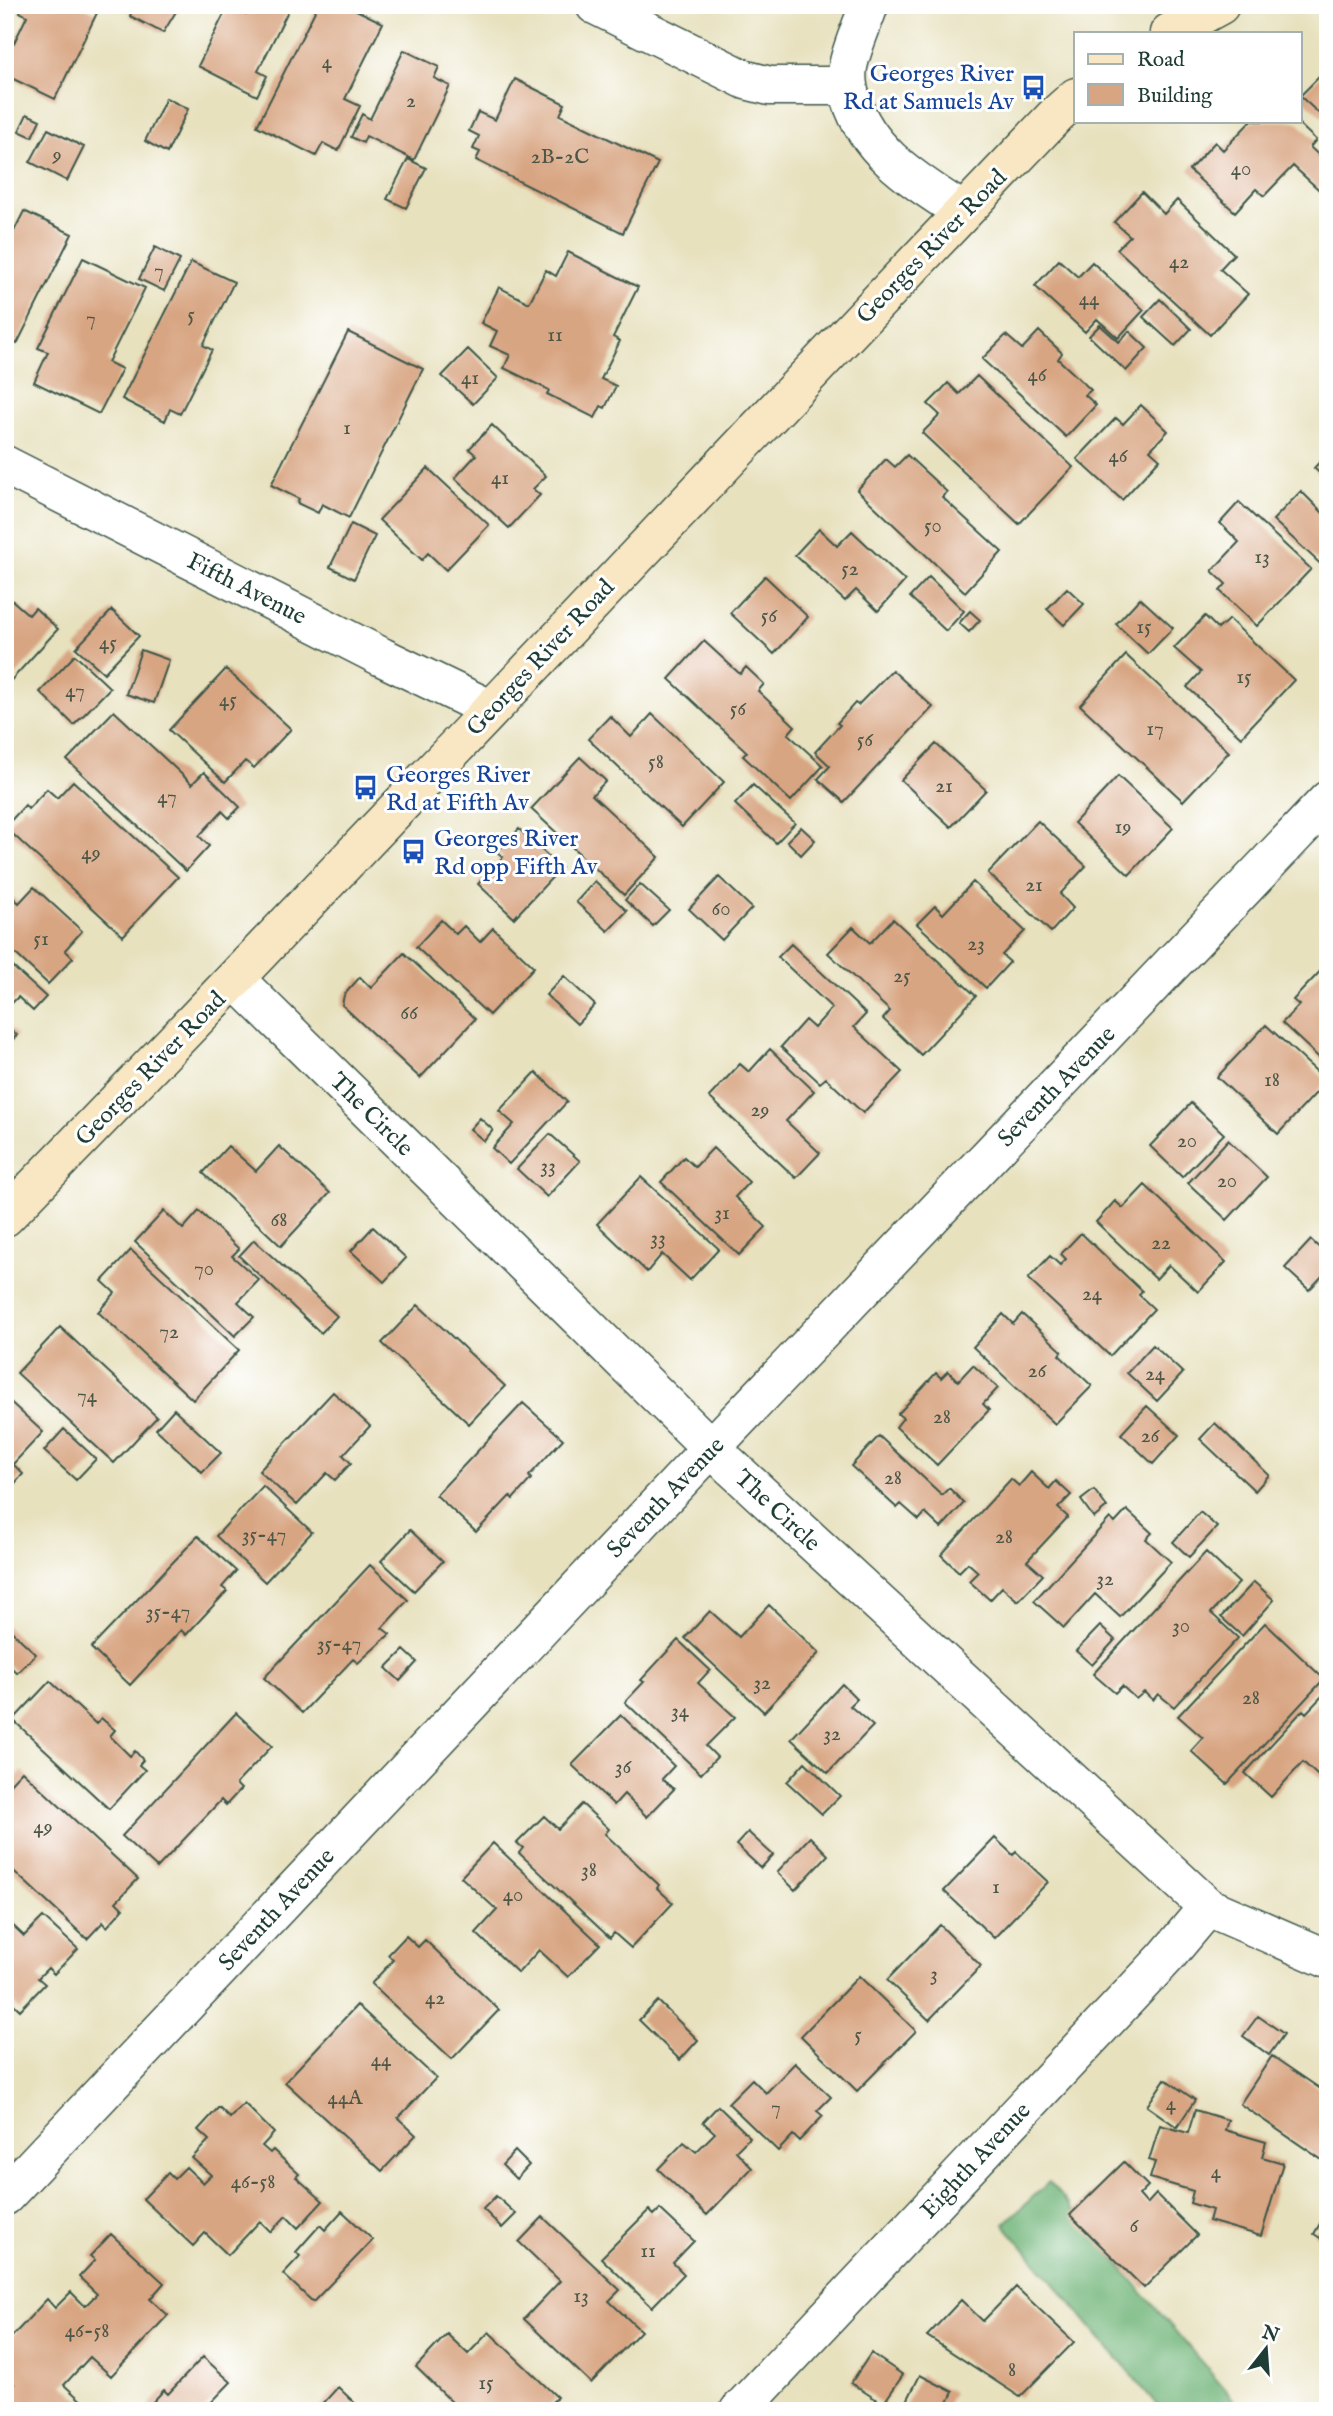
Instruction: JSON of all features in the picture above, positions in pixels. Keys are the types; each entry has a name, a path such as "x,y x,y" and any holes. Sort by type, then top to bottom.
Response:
{"street":[{"path":"595,5 746,80 770,86 847,86"},
{"path":"869,5 848,66 847,86 855,111 865,132 881,152 963,212"},
{"path":"1171,32 1220,5"},
{"name":"Georges River Road","path":"5,1217 236,980 490,709 1074,99"},
{"name":"Fifth Avenue","path":"5,465 490,709"},
{"name":"Seventh Avenue","path":"5,2196 1328,800"},
{"name":"The Circle","path":"236,980 711,1448 1208,1907 1328,1959"},
{"name":"Eighth Avenue","path":"739,2411 1166,1957 1208,1907"}],"green space":[{"path":"1049,2182 1243,2411 1162,2411 1004,2224"}],"building":[{"path":"23,5 81,5 97,13 55,99 5,75 5,45 8,40 14,43 27,16 20,12"},
{"path":"128,5 180,5 163,33 130,16 131,13 126,10"},
{"path":"251,5 291,5 258,71 267,76 257,96 198,66 228,6 246,15"},
{"path":"318,5 346,5 383,23 345,99 360,106 338,151 323,143 316,156 257,126"},
{"path":"404,50 439,67 434,78 450,86 414,160 366,136 363,143 351,137 362,114 370,119"},
{"path":"1328,68 1328,122 1302,98 1302,94"},
{"path":"515,79 565,104 560,115 658,163 623,233 476,160 480,152 473,149 479,136 469,131 478,112 495,120"},
{"path":"166,98 188,109 167,153 145,141"},
{"path":"27,114 40,120 32,137 19,131"},
{"path":"1250,122 1297,122 1316,140 1310,147 1328,164 1328,198 1293,166 1264,196 1256,189 1235,212 1189,170 1215,142 1223,150"},
{"path":"48,129 84,147 67,181 30,162"},
{"path":"408,159 426,168 406,208 387,199"},
{"path":"1142,192 1164,214 1177,200 1234,254 1220,269 1248,294 1210,335 1117,249 1130,236 1114,222"},
{"path":"24,211 72,234 17,344 5,339 5,249"},
{"path":"155,247 180,260 164,291 139,279"},
{"path":"568,252 638,287 613,337 620,341 601,379 616,386 605,408 601,406 595,418 547,394 549,390 504,368 510,355 490,346 497,331 481,323 499,287 529,303 546,270 556,276"},
{"path":"83,258 145,288 108,362 122,369 99,414 34,382 48,352 38,348"},
{"path":"1059,260 1078,277 1092,262 1144,310 1118,338 1097,319 1085,332 1035,286"},
{"path":"191,262 234,282 203,345 212,350 180,414 170,409 165,421 122,399"},
{"path":"1160,299 1191,329 1175,346 1143,317"},
{"path":"1100,325 1119,342 1129,331 1147,348 1126,371 1089,336"},
{"path":"1039,331 1062,353 1058,359 1091,390 1085,395 1096,405 1066,437 982,359 1006,335 1022,349"},
{"path":"348,332 423,369 349,518 322,504 318,513 297,503 299,499 271,485"},
{"path":"468,349 498,378 473,404 442,376"},
{"path":"977,376 1073,467 1019,524 922,433 940,415 928,404 948,383 959,394"},
{"path":"1141,405 1168,431 1150,450 1160,459 1122,500 1077,459 1116,418 1123,424"},
{"path":"492,425 546,476 533,489 540,495 509,528 455,478 476,455 469,449"},
{"path":"1328,453 1328,481 1314,468"},
{"path":"907,455 947,492 942,497 1002,552 965,592 857,490 886,459 895,467"},
{"path":"428,468 489,525 446,570 428,553 422,560 379,520"},
{"path":"1301,491 1324,514 1328,510 1328,571 1273,520"},
{"path":"1239,502 1311,569 1257,626 1220,591 1226,584 1212,571 1239,542 1220,523"},
{"path":"351,524 375,536 354,579 330,567"},
{"path":"819,529 837,546 852,531 905,581 878,611 856,590 845,601 795,555"},
{"path":"765,576 808,617 774,654 730,613"},
{"path":"929,577 964,611 946,631 910,597"},
{"path":"1067,588 1084,604 1064,625 1047,609"},
{"path":"5,594 29,615 35,608 58,629 5,687"},
{"path":"1140,598 1173,628 1148,654 1116,624"},
{"path":"112,610 139,636 104,673 76,648"},
{"path":"970,611 980,620 969,632 959,623"},
{"path":"1205,616 1218,629 1229,619 1294,680 1241,737 1187,687 1201,672 1174,648"},
{"path":"704,641 740,674 746,667 764,684 758,691 795,726 788,734 823,766 791,801 743,756 747,752 669,679"},
{"path":"141,650 169,660 154,703 126,694"},
{"path":"75,655 110,688 74,725 40,692"},
{"path":"1126,655 1229,752 1183,801 1080,705"},
{"path":"226,669 291,729 254,768 245,761 225,782 169,730"},
{"path":"892,670 933,707 844,802 818,779 830,766 815,752 840,725 837,723 855,703 858,705"},
{"path":"114,711 192,784 204,772 240,807 229,818 222,811 199,836 209,846 186,871 67,760"},
{"path":"652,714 724,782 682,827 588,739 610,716 631,737"},
{"path":"936,744 986,790 951,827 901,780"},
{"path":"580,757 606,781 592,795 659,857 624,895 531,809"},
{"path":"1118,776 1173,828 1129,875 1074,823"},
{"path":"73,781 178,877 123,936 5,827 25,805 28,809 47,789 57,798"},
{"path":"753,785 795,823 776,843 735,804"},
{"path":"1038,821 1086,866 1060,894 1073,908 1051,932 988,873"},
{"path":"801,827 815,840 801,855 787,841"},
{"path":"519,829 561,868 514,918 478,884 503,857 497,852"},
{"path":"719,877 752,908 722,940 689,909"},
{"path":"595,881 627,911 608,931 576,902"},
{"path":"973,882 1025,931 1002,955 1010,962 986,988 917,924 935,906 943,914"},
{"path":"640,884 669,910 653,926 625,900"},
{"path":"34,887 82,931 65,950 73,958 48,984 5,944 5,890 19,903"},
{"path":"893,919 976,996 921,1055 883,1019 890,1011 828,953 853,927 870,943"},
{"path":"441,920 456,934 464,926 480,942 493,928 534,967 489,1015 416,947"},
{"path":"791,944 866,1014 854,1027 902,1072 863,1113 826,1078 820,1083 781,1047 805,1020 814,1028 832,1008 778,957"},
{"path":"404,953 475,1019 420,1078 342,1005 344,995 360,977 371,988"},
{"path":"1328,963 1328,1066 1282,1023 1299,1005 1293,1000"},
{"path":"13,967 46,997 33,1011 18,997 5,1010 5,973"},
{"path":"564,976 595,1005 577,1024 546,995"},
{"path":"5,1024 17,1035 5,1048"},
{"path":"1266,1025 1327,1081 1278,1134 1217,1077"},
{"path":"770,1049 814,1091 786,1121 820,1153 796,1178 709,1097 740,1064 749,1072"},
{"path":"536,1072 567,1102 509,1164 492,1148 514,1124 499,1111"},
{"path":"1191,1103 1224,1134 1182,1177 1150,1146"},
{"path":"480,1118 493,1130 484,1141 470,1129"},
{"path":"550,1134 580,1161 547,1197 517,1169"},
{"path":"1228,1140 1267,1177 1227,1220 1188,1183"},
{"path":"228,1146 256,1171 279,1146 330,1193 281,1246 203,1173"},
{"path":"713,1148 749,1182 735,1197 766,1227 739,1255 661,1182 684,1157 695,1167"},
{"path":"641,1177 719,1249 690,1280 662,1254 647,1272 597,1224"},
{"path":"1145,1185 1226,1262 1198,1292 1169,1265 1156,1279 1096,1222 1115,1201 1123,1208"},
{"path":"164,1211 183,1229 199,1211 239,1249 232,1256 259,1280 238,1302 254,1317 235,1336 135,1242"},
{"path":"373,1227 406,1258 384,1282 351,1251"},
{"path":"1081,1233 1142,1291 1139,1295 1154,1309 1110,1356 1028,1279 1050,1256 1060,1265 1066,1259 1061,1254"},
{"path":"254,1240 337,1316 321,1333 239,1256"},
{"path":"1311,1240 1328,1256 1328,1270 1309,1290 1285,1268"},
{"path":"131,1250 239,1350 193,1400 98,1312 115,1293 102,1281"},
{"path":"418,1305 505,1386 469,1424 382,1343"},
{"path":"1003,1314 1013,1324 1022,1314 1062,1351 1059,1355 1092,1386 1055,1424 973,1347"},
{"path":"60,1327 157,1417 114,1463 17,1373"},
{"path":"1153,1345 1183,1373 1157,1401 1127,1373"},
{"path":"973,1365 998,1388 983,1404 989,1410 937,1465 896,1427 903,1418 898,1414 936,1373 941,1378 948,1371 958,1381"},
{"path":"333,1392 370,1426 343,1455 351,1463 335,1480 327,1473 297,1505 259,1471"},
{"path":"5,1397 43,1432 13,1464 23,1474 9,1490 5,1486"},
{"path":"523,1403 563,1439 529,1476 531,1479 513,1499 510,1496 476,1532 436,1495"},
{"path":"1147,1406 1179,1435 1153,1464 1121,1434"},
{"path":"174,1409 221,1453 202,1472 156,1429"},
{"path":"1215,1423 1269,1475 1255,1491 1200,1439"},
{"path":"64,1429 96,1459 76,1480 44,1451"},
{"path":"879,1436 942,1495 949,1488 964,1503 941,1528 925,1513 919,1520 901,1504 897,1508 851,1466"},
{"path":"1031,1472 1049,1489 1056,1481 1071,1495 1058,1508 1068,1517 1027,1561 1043,1575 1018,1601 1002,1587 990,1600 969,1581 978,1572 968,1563 959,1572 941,1555 1011,1479 1019,1486"},
{"path":"263,1486 312,1532 265,1582 216,1536"},
{"path":"1094,1490 1107,1507 1094,1518 1081,1500"},
{"path":"1127,1510 1152,1533 1146,1539 1171,1562 1120,1617 1095,1594 1064,1628 1034,1601 1110,1518 1115,1523"},
{"path":"1200,1512 1217,1527 1189,1557 1173,1542"},
{"path":"410,1530 443,1561 414,1591 381,1561"},
{"path":"198,1536 236,1571 222,1587 227,1591 186,1635 181,1630 130,1685 91,1648"},
{"path":"1206,1552 1239,1583 1211,1613 1238,1638 1174,1707 1158,1694 1153,1700 1144,1692 1136,1699 1122,1686 1115,1693 1093,1674"},
{"path":"370,1565 408,1600 382,1628 390,1634 358,1663 353,1659 302,1713 264,1678"},
{"path":"1254,1582 1274,1600 1242,1636 1221,1617"},
{"path":"769,1605 819,1653 764,1712 685,1638 710,1611 739,1637"},
{"path":"1265,1623 1324,1679 1227,1784 1191,1751 1203,1738 1178,1716"},
{"path":"5,1625 36,1654 17,1673 5,1662"},
{"path":"1100,1626 1115,1640 1092,1665 1076,1651"},
{"path":"678,1640 710,1670 698,1683 735,1717 706,1746 717,1757 701,1774 625,1702 644,1682 641,1680"},
{"path":"404,1650 417,1662 400,1681 386,1668"},
{"path":"50,1681 96,1724 101,1718 115,1730 110,1736 130,1756 135,1751 143,1760 139,1765 145,1770 109,1809 13,1720"},
{"path":"842,1684 857,1699 850,1706 873,1726 828,1773 791,1739"},
{"path":"1326,1692 1328,1785 1303,1762 1271,1797 1245,1773 1303,1710 1306,1713"},
{"path":"236,1713 272,1746 236,1784 241,1789 226,1805 221,1800 157,1868 122,1836"},
{"path":"621,1715 674,1766 662,1779 674,1789 647,1817 624,1794 614,1805 572,1765"},
{"path":"805,1762 840,1796 822,1814 787,1782"},
{"path":"22,1771 138,1879 116,1902 123,1909 107,1927 103,1922 87,1939 5,1863 5,1789"},
{"path":"582,1804 609,1829 605,1834 659,1885 657,1888 673,1903 631,1948 614,1933 610,1938 519,1853 523,1848 517,1843 544,1816 558,1829"},
{"path":"748,1832 773,1855 761,1868 736,1845"},
{"path":"810,1837 828,1855 795,1890 777,1872"},
{"path":"995,1838 1013,1855 1016,1852 1048,1882 994,1938 944,1891"},
{"path":"493,1843 600,1944 568,1977 539,1950 518,1973 476,1933 497,1910 461,1877"},
{"path":"43,1917 78,1949 54,1974 48,1968 38,1978 45,1984 20,2010 5,1996 5,1918 24,1936"},
{"path":"940,1925 981,1966 929,2020 887,1980"},
{"path":"406,1936 418,1947 425,1940 499,2010 452,2059 371,1984 393,1960 388,1955"},
{"path":"859,1976 916,2031 857,2091 801,2036"},
{"path":"658,2001 698,2040 680,2060 639,2020"},
{"path":"357,2005 436,2078 398,2118 416,2135 382,2171 285,2082"},
{"path":"1258,2016 1284,2034 1269,2055 1243,2036"},
{"path":"1272,2056 1328,2094 1328,2164 1240,2104"},
{"path":"795,2063 831,2097 817,2111 823,2116 799,2141 793,2135 778,2151 728,2103 752,2079 766,2093"},
{"path":"1165,2079 1195,2100 1177,2127 1147,2106"},
{"path":"244,2103 274,2133 262,2146 270,2153 273,2150 299,2174 296,2177 323,2201 298,2228 286,2216 271,2232 260,2221 228,2255 205,2233 193,2246 143,2199 168,2173 174,2179 186,2167 203,2183 211,2175 192,2158 209,2140 198,2130 219,2107 230,2118"},
{"path":"718,2106 750,2137 736,2151 752,2168 707,2215 658,2169 684,2142 696,2152 715,2133 703,2122"},
{"path":"1195,2110 1228,2120 1225,2130 1266,2142 1262,2157 1283,2163 1261,2236 1209,2221 1212,2210 1190,2203 1193,2191 1150,2178 1155,2162 1149,2160 1160,2125 1188,2133"},
{"path":"515,2151 529,2165 516,2179 502,2165"},
{"path":"1124,2162 1148,2186 1139,2195 1147,2204 1156,2194 1197,2235 1144,2288 1070,2215"},
{"path":"496,2196 516,2214 502,2228 483,2209"},
{"path":"660,2209 694,2241 673,2263 684,2274 652,2307 601,2258 649,2210 654,2215"},
{"path":"1328,2210 1328,2243 1314,2234"},
{"path":"342,2211 373,2240 313,2302 283,2274 300,2256 296,2252 320,2225 325,2230"},
{"path":"543,2217 620,2290 609,2301 641,2331 591,2383 524,2319 560,2281 519,2242"},
{"path":"111,2234 164,2283 150,2299 168,2315 111,2376 90,2357 64,2385 85,2404 79,2411 5,2411 5,2391 14,2384 5,2376 5,2344 47,2299 55,2308 71,2292 85,2306 97,2294 79,2277 95,2260 90,2256"},
{"path":"1016,2287 1074,2342 1020,2397 927,2336 961,2300 983,2321"},
{"path":"489,2332 557,2397 544,2411 461,2411 416,2367 447,2334 468,2354"},
{"path":"871,2353 903,2375 883,2404 851,2383"},
{"path":"203,2357 231,2382 203,2411 157,2411 150,2405 164,2390 168,2394"},
{"path":"920,2375 953,2392 944,2411 902,2411"},
{"path":"338,2387 363,2411 322,2411 319,2408"}],"place":[{"name":"Georges River Rd at Samuels Av","path":"1034,87"},
{"name":"Georges River Rd at Fifth Av","path":"366,788"},
{"name":"Georges River Rd opp Fifth Av","path":"414,852"}]}
